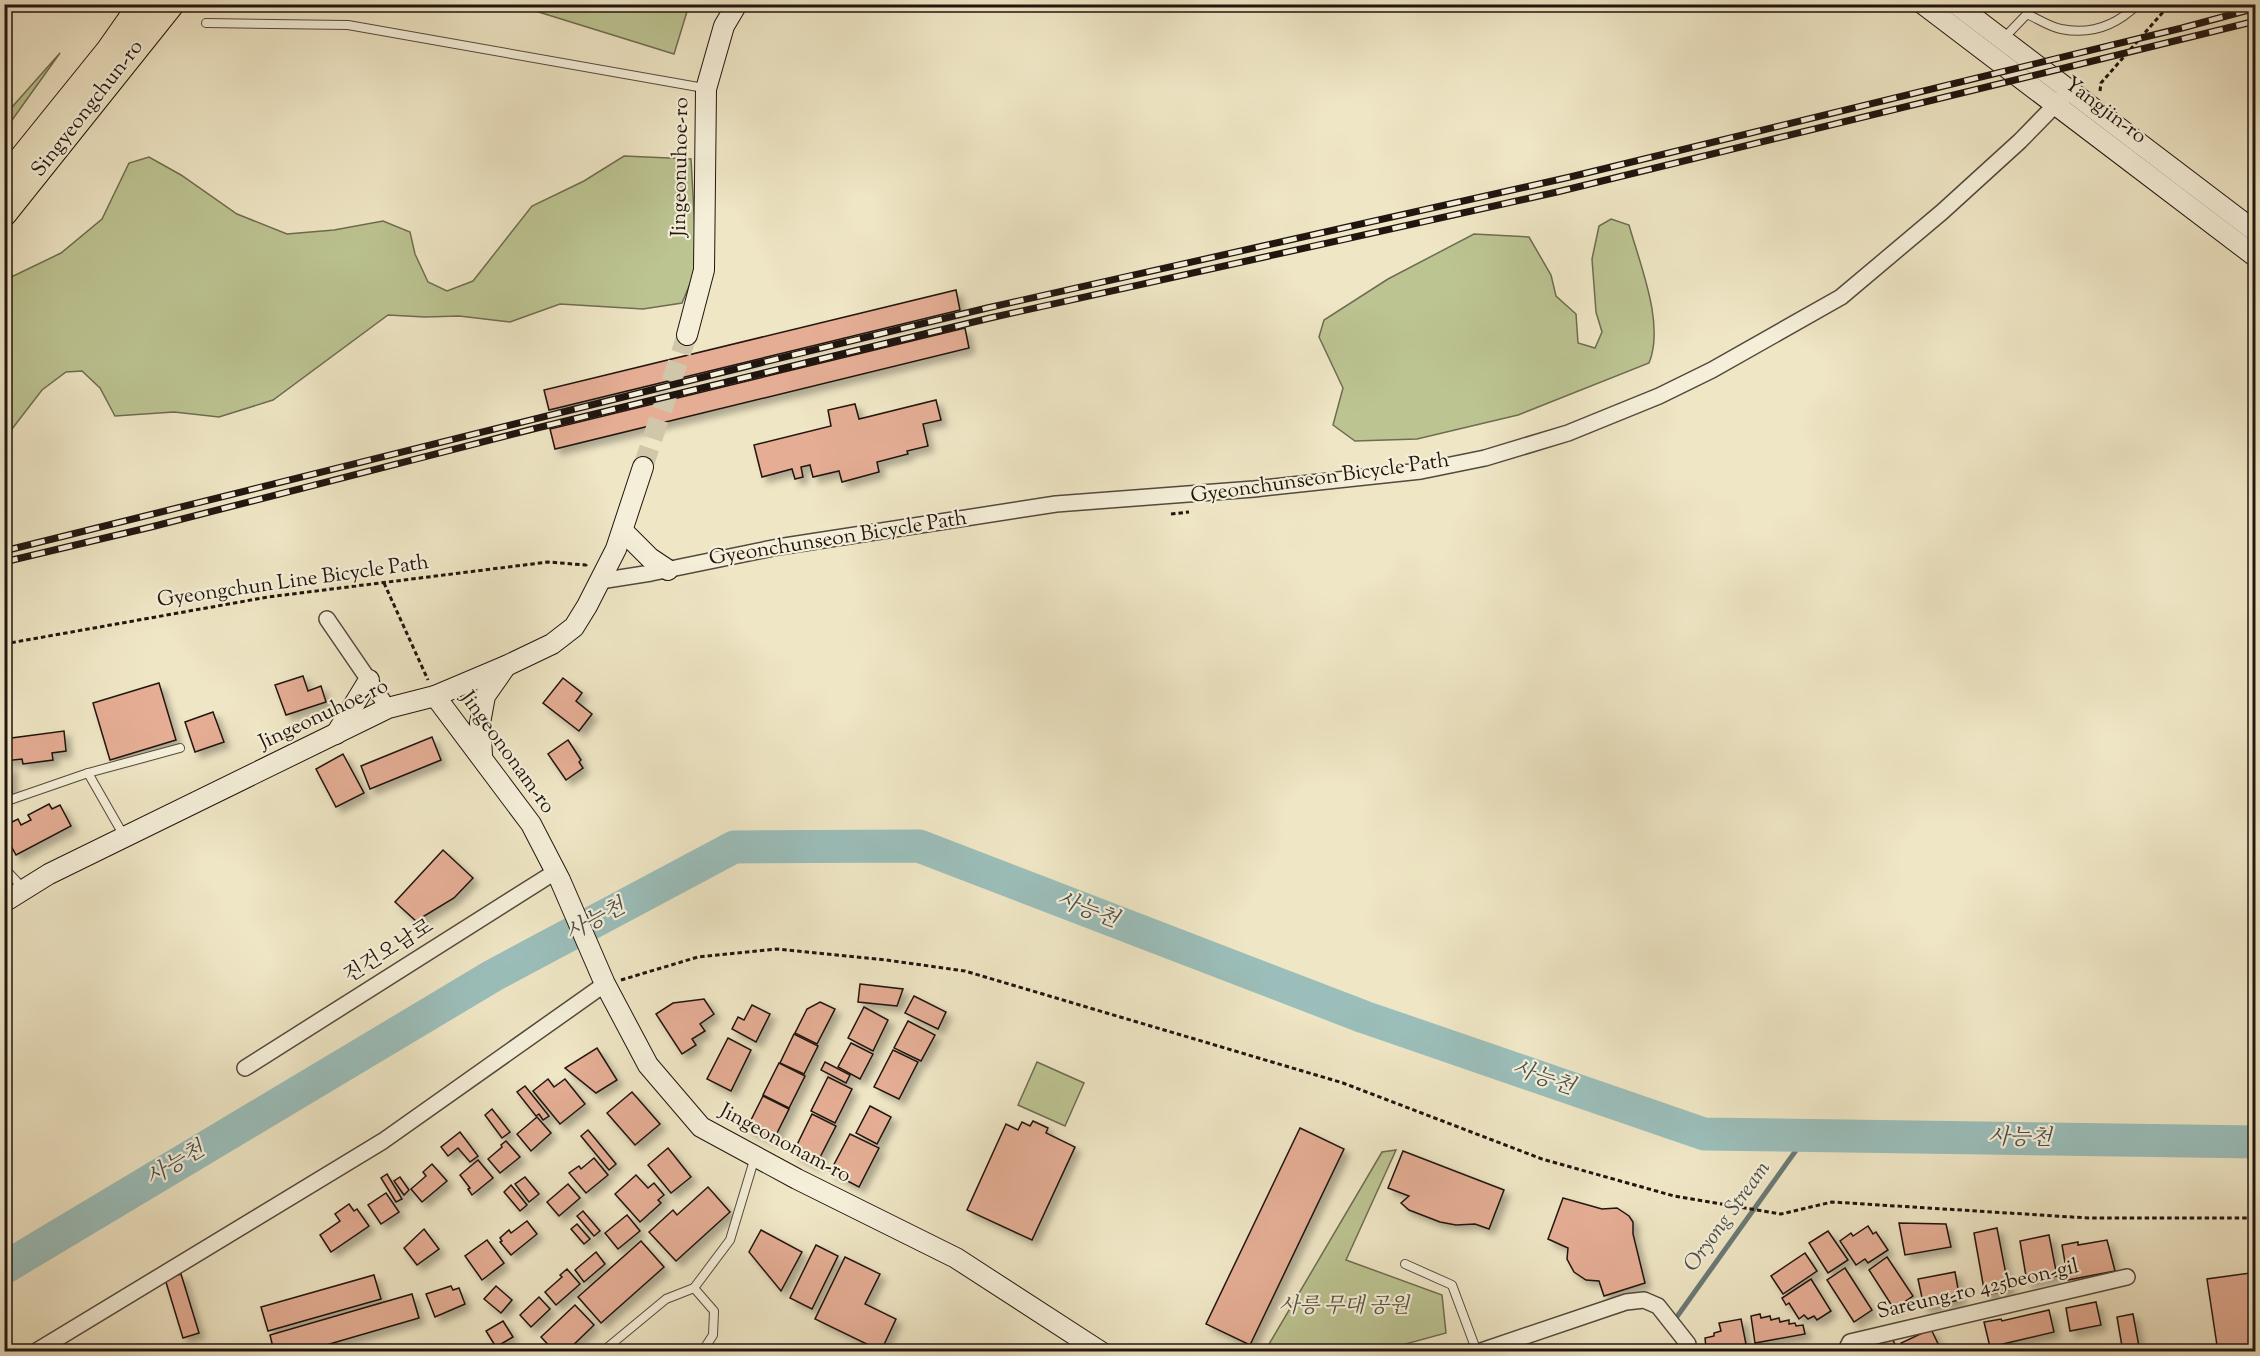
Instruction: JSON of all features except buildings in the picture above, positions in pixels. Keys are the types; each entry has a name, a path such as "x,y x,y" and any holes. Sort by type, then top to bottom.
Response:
{"highway":[{"name":"Singyeongchun-ro","path":"4,182 109,51 142,4"},
{"name":"Singyeongchun-ro","path":"4,213 171,4"}],"main road":[{"name":"Jingeonuhoe-ro","path":"687,335 704,270 706,89 724,26 737,4"},
{"name":"Yangjin-ro","path":"1923,4 2256,232"},
{"name":"Yangjin-ro","path":"1956,4 2002,40 2063,98 2256,257"},
{"name":"Jingeonuhoe-ro","path":"4,902 49,874 388,708 435,696 552,644 574,627 600,581 623,531 644,467"},
{"path":"623,531 650,558 668,570"},
{"path":"482,755 480,723 485,696 506,666"},
{"path":"335,735 369,680"},
{"name":"Jingeononam-ro","path":"435,696 482,755 531,824 558,876 602,978 648,1065 700,1127 956,1258 1101,1352"}],"street":[{"path":"600,581 668,570 778,547 1056,504 1254,489 1421,471 1485,458 1568,434 1659,396 1712,370 1841,297 1942,212 2063,98"},
{"path":"327,619 388,708"},
{"name":"진건오남로","path":"245,1068 558,876"},
{"path":"35,1352 383,1141 602,978"},
{"name":"Sareung-ro 425beon-gil","path":"1845,1352 1850,1342 2127,1277"},
{"path":"1477,1352 1626,1302 1644,1300 1658,1305 1688,1344 1688,1352"}],"lane":[{"path":"2002,40 2027,14 2061,29 2096,31 2124,17 2138,4"},
{"path":"206,23 348,25 706,89"},
{"path":"4,802 88,773 180,748"},
{"path":"88,773 124,837"},
{"path":"4,868 24,889"},
{"path":"602,1352 666,1299 694,1288 730,1240 755,1156"},
{"path":"1405,1264 1452,1285 1477,1352"},
{"path":"694,1288 714,1311 713,1335 702,1352"}],"path":[{"path":"2100,92 2101,83 2170,4"},
{"name":"Gyeonchunseon Bicycle Path","path":"1170,514 1193,512"},
{"name":"Gyeongchun Line Bicycle Path","path":"4,644 268,597 548,562 586,566"},
{"path":"384,583 435,696"},
{"path":"602,978 698,957 777,949 965,971 1344,1083 1542,1159 1674,1196 1781,1214 1832,1202 2088,1218 2256,1218"}],"green space":[{"path":"516,5 689,5 674,54"},
{"path":"60,53 5,130 5,115"},
{"path":"624,156 691,159 697,267 682,303 643,309 560,304 510,322 459,316 388,315 273,400 219,417 174,412 115,416 100,388 82,371 66,372 42,390 5,438 5,280 61,253 102,219 129,163 149,157 181,175 237,214 287,234 334,230 383,221 410,232 415,254 428,282 447,291 473,281 532,206 584,181"},
{"path":"1611,219 1629,225 1649,294 1654,331 1649,363 1518,415 1417,439 1355,441 1333,425 1343,388 1319,337 1324,320 1388,279 1474,234 1529,237 1551,275 1556,296 1576,314 1578,343 1595,348 1602,332 1596,312 1592,259 1599,226"},
{"path":"1037,1062 1084,1083 1065,1126 1018,1105"},
{"name":"사릉 무대 공원","path":"1396,1150 1346,1260 1442,1295 1446,1333 1380,1351 1265,1351 1382,1152"}],"waterway":[{"name":"사능천","path":"4,1268 494,975 734,847 919,846 1364,1017 1704,1134 2256,1142"},
{"name":"Oryong Stream","path":"1676,1318 1807,1135"}],"tunnel":[{"path":"643,467 687,335"}],"railway":[{"path":"4,551 987,308 1570,177 2256,8"},
{"path":"4,562 151,527 537,428 990,318 1557,192 2256,21"}]}
